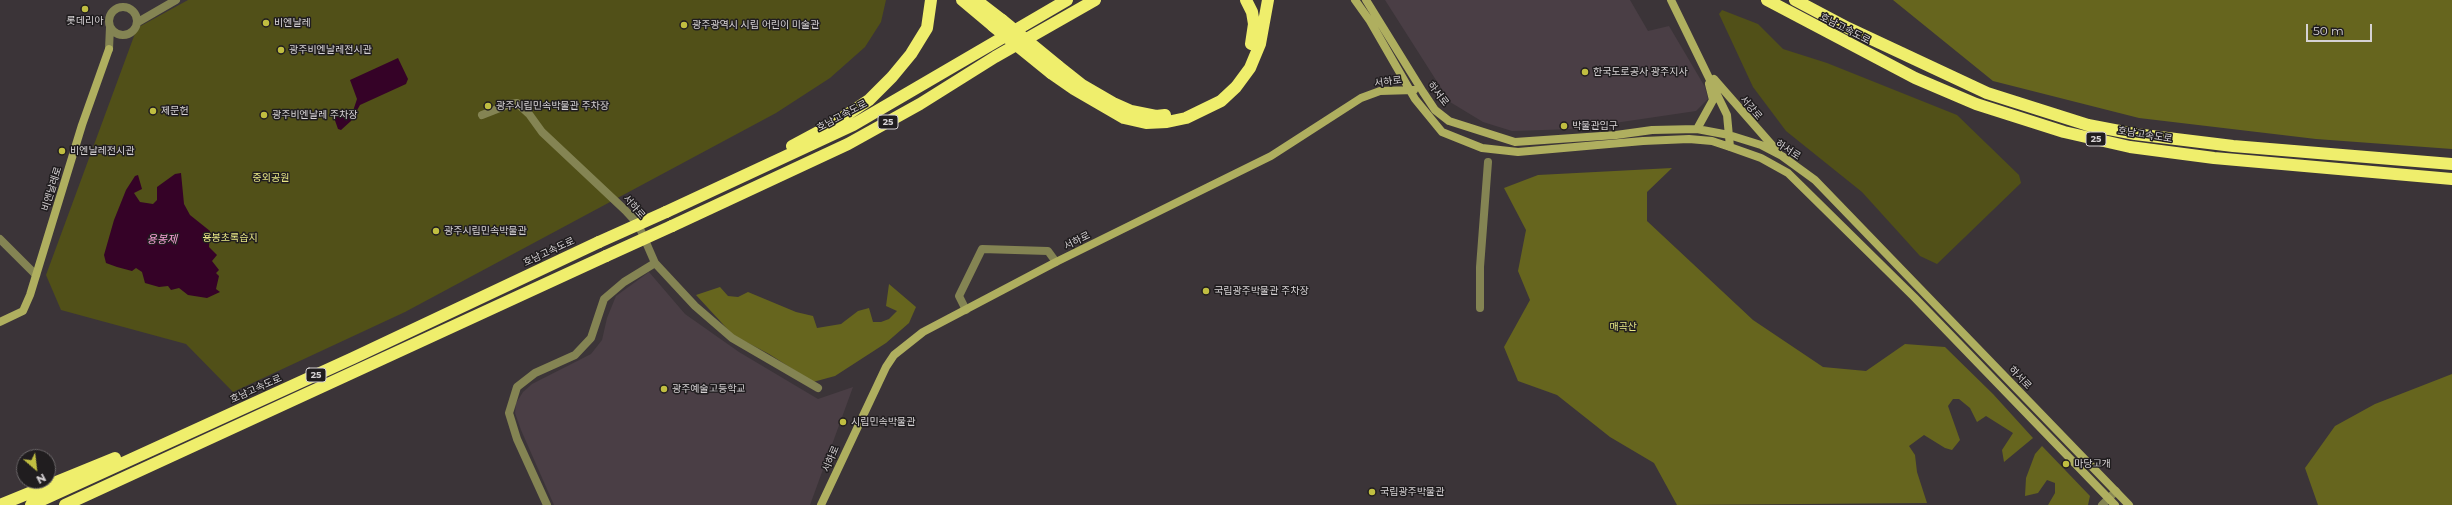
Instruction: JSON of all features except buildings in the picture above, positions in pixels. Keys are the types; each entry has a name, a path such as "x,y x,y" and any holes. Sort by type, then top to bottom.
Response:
{"highway":[{"path":"758,171 782,152 833,124 869,100 911,54 926,28 931,0"},
{"path":"962,0 997,23 1054,69 1074,89 1124,118 1146,123 1167,122 1186,118 1221,101 1236,87 1250,68 1260,44 1268,0"},
{"path":"976,0 997,23"},
{"name":"호남고속도로","path":"31,505 353,358 599,242 758,171 853,125 1067,0"},
{"name":"25","path":"65,505 672,226 854,140 920,104 995,57 1095,0"},
{"path":"1084,6 1103,0"},
{"path":"1054,69 1131,111 1156,116 1176,114 1198,108 1227,87 1244,64 1254,37 1252,12 1246,0"},
{"name":"호남고속도로","path":"1767,0 1915,78 1976,104 2064,132 2130,146 2214,158 2452,178"},
{"name":"호남고속도로","path":"1795,0 1848,28 1987,94 2050,115 2088,125 2180,140 2452,164"},
{"path":"2398,160 2452,159"},
{"path":"0,505 106,461 162,444"}],"main road":[{"name":"하서로","path":"1355,0 1370,22 1410,90 1442,132 1482,148 1518,152 1643,141 1689,139 1712,142 1730,147 1761,158 1788,173 1810,192 2114,505"},
{"name":"하서로","path":"1366,0 1435,110 1448,121 1515,142 1616,135 1652,130 1697,129 1729,135 1761,145 1782,156 1815,180 2129,505"},
{"name":"서강로","path":"1672,0 1681,24 1707,71 1727,115 1730,147"},
{"name":"비엔날레로","path":"0,322 23,311 36,275 81,129 109,49"},
{"name":"서강로","path":"1707,71 1782,156"},
{"path":"1697,129 1712,100 1707,71"},
{"name":"서하로","path":"821,505 886,367 894,355 923,332 1056,262 1271,156 1361,98 1380,91 1410,90 1423,92"}],"street":[{"path":"126,0 130,9"},
{"path":"110,27 120,35 130,34 138,22 176,0"},
{"path":"109,49 109,16 116,4 124,6 135,13 138,22"},
{"path":"109,49 120,35"},
{"name":"서하로","path":"482,115 510,104 517,103 530,114 542,132 638,224 655,263 695,306 732,338 818,388"},
{"path":"1480,308 1480,267 1488,162"},
{"path":"0,238 36,275"},
{"path":"966,310 959,296 982,248 1048,251 1056,262"},
{"path":"547,505 517,439 509,413 517,387 535,373 575,355 591,338 604,299 624,282 655,263"},
{"path":"2102,505 2116,492"}],"shaded area":[{"name":"한국도로공사 광주지사","path":"1385,0 1630,0 1648,31 1669,26 1705,87 1708,99 1696,111 1574,129 1512,131 1483,122 1450,102"},
{"name":"광주예술고등학교","path":"649,272 685,314 739,352 818,399 853,387 810,505 554,505 521,430 515,413 516,403 523,392 532,384 591,354 602,340 607,318 616,296"}],"green space":[{"name":"중외공원","path":"188,0 886,0 881,22 865,47 830,78 776,113 405,312 233,392 186,344 61,310 46,275 137,28"},
{"path":"1893,0 2452,0 2452,149 2316,139 2139,118 1993,81"},
{"path":"1722,10 1758,24 1783,49 1827,63 1957,115 2019,175 2021,183 1937,264 1920,256 1862,192 1786,131 1753,87 1719,14"},
{"name":"매곡산","path":"1672,168 1647,192 1647,221 1753,320 1823,367 1866,371 1905,344 1945,347 1993,394 2033,438 2004,462 2002,450 2013,433 1986,416 1977,422 1970,408 1959,399 1953,399 1948,406 1960,440 1952,450 1945,448 1924,435 1909,446 1915,455 1917,472 1927,503 1677,505 1654,463 1610,437 1557,395 1518,381 1504,347 1530,300 1518,271 1526,230 1504,188 1538,175"},
{"path":"889,284 916,307 909,323 886,343 835,376 813,382 769,354 733,335 696,295 720,287 728,296 738,297 748,292 796,312 813,316 817,328 841,324 858,311 869,308 873,322 881,322 889,319 897,311 886,306"},
{"path":"2452,374 2452,505 2318,505 2305,468 2335,426 2375,404"},
{"path":"2042,446 2090,496 2088,505 2048,505 2055,493 2055,483 2047,480 2038,493 2025,496 2026,478 2035,454"}],"water":[{"path":"398,58 408,79 406,84 360,105 351,121 341,130 338,129 332,112 337,109 342,114 347,114 353,111 357,99 350,80"},
{"name":"용봉제","path":"181,173 184,204 190,215 210,231 209,247 217,255 212,261 219,270 216,273 219,276 216,289 220,292 207,298 188,295 179,288 171,290 168,286 159,287 145,283 142,272 136,268 132,271 106,263 104,255 114,220 126,190 135,176 138,175 142,189 134,193 140,202 153,204 157,200 157,187 175,174"}],"place":[{"name":"롯데리아","path":"85,9"},
{"name":"비엔날레","path":"266,23"},
{"name":"광주광역시 시립 어린이 미술관","path":"684,25"},
{"name":"광주비엔날레전시관","path":"281,50"},
{"name":"한국도로공사 광주지사","path":"1585,72"},
{"name":"광주시립민속박물관 주차장","path":"488,106"},
{"name":"제문헌","path":"153,111"},
{"name":"광주비엔날레 주차장","path":"264,115"},
{"name":"박물관입구","path":"1564,126"},
{"name":"비엔날레전시관","path":"62,151"},
{"name":"광주시립민속박물관","path":"436,231"},
{"name":"국립광주박물관 주차장","path":"1206,291"},
{"name":"광주예술고등학교","path":"664,389"},
{"name":"시립민속박물관","path":"843,422"},
{"name":"마당고개","path":"2066,464"},
{"name":"국립광주박물관","path":"1372,492"}],"park label":[{"name":"용봉초록습지","path":"230,238"}]}
